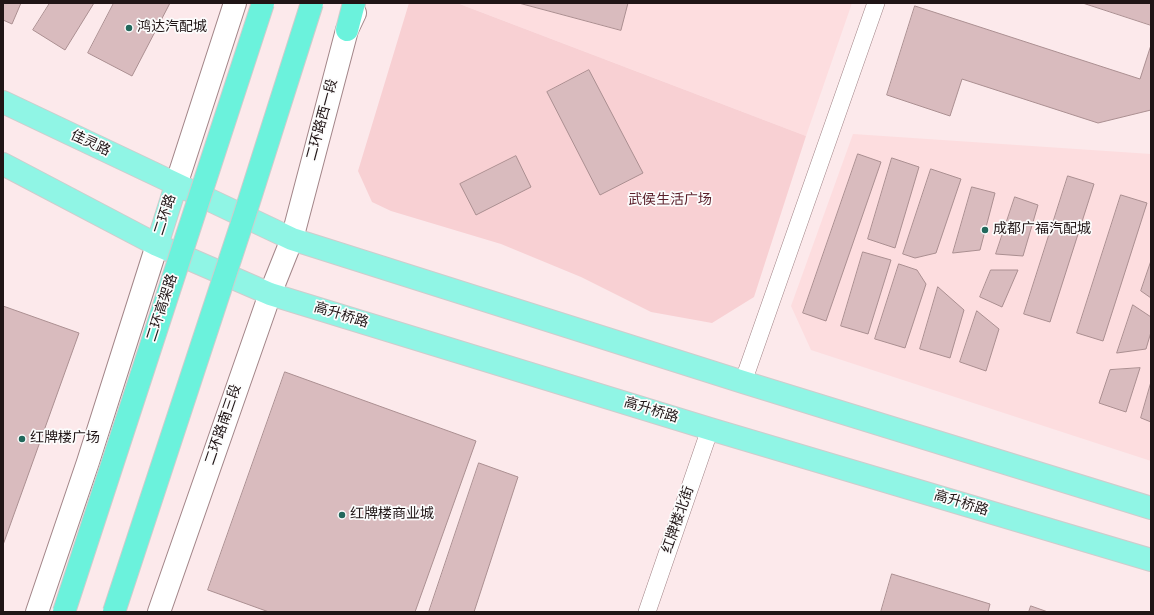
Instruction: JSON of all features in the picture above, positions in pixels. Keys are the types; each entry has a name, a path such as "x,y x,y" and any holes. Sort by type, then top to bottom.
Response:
{"highway":[{"name":"二环高架路","path":"64,612 263,3"},
{"path":"114,612 244,217 312,3"},
{"path":"347,30 354,3"}],"main road":[{"path":"235,3 176,185 292,239 743,382 1151,508"},
{"name":"二环路西一段","path":"292,239 347,30 360,3"},
{"name":"佳灵路","path":"3,102 176,185"},
{"path":"3,164 157,245 88,462 37,612"},
{"name":"二环路","path":"157,245 176,185"},
{"name":"二环路南三段","path":"159,612 270,294 292,239"},
{"name":"高升桥路","path":"157,245 270,294 710,429 1151,560"}],"street":[{"path":"743,382 876,3"},
{"name":"红牌楼北街","path":"647,612 710,429"}],"shaded area":[{"path":"457,3 852,3 806,136"},
{"name":"成都广福汽配城","path":"853,134 1151,154 1151,461 811,350 791,306"}],"green space":[{"name":"武侯生活广场","path":"409,3 457,3 806,136 754,297 712,323 651,312 581,277 501,244 391,211 372,202 358,171"}],"building":[{"path":"3,3 21,3 12,24 3,20"},
{"path":"50,3 94,3 65,50 33,30"},
{"name":"鸿达汽配城","path":"114,3 170,3 132,76 88,53"},
{"path":"519,3 628,3 621,30"},
{"path":"1083,3 1151,3 1151,25"},
{"path":"915,6 1140,79 1151,45 1151,110 1098,123 962,79 950,116 887,95"},
{"path":"589,70 643,173 600,195 547,92"},
{"path":"858,154 881,162 826,321 803,313"},
{"path":"516,156 531,187 476,215 460,184"},
{"path":"892,158 919,167 895,248 868,239"},
{"path":"931,169 961,179 936,253 915,258 903,254"},
{"path":"1068,176 1094,184 1050,322 1024,314"},
{"path":"972,187 995,193 980,250 953,253"},
{"path":"1121,195 1147,203 1103,341 1077,333"},
{"path":"1015,197 1038,205 1023,256 996,254"},
{"path":"863,252 891,260 868,334 841,326"},
{"path":"1151,261 1151,298 1141,291"},
{"path":"899,264 917,270 926,284 905,348 875,339"},
{"path":"991,270 1018,270 1002,307 980,297"},
{"path":"938,287 964,310 950,358 920,349"},
{"path":"1133,305 1151,317 1151,332 1146,349 1117,353"},
{"name":"红牌楼广场","path":"3,306 79,333 3,545"},
{"path":"977,311 999,329 986,371 960,362"},
{"path":"1140,368 1126,412 1099,403 1110,370"},
{"name":"红牌楼商业城","path":"285,372 476,441 415,612 269,612 208,590"},
{"path":"1151,382 1151,422 1141,418"},
{"path":"479,463 518,477 474,612 429,612"},
{"path":"892,574 990,604 988,612 881,612"},
{"path":"1031,606 1048,612 1029,612"}],"place":[{"name":"鸿达汽配城","path":"129,28"},
{"name":"成都广福汽配城","path":"985,230"},
{"name":"红牌楼广场","path":"22,439"},
{"name":"红牌楼商业城","path":"342,515"}]}
